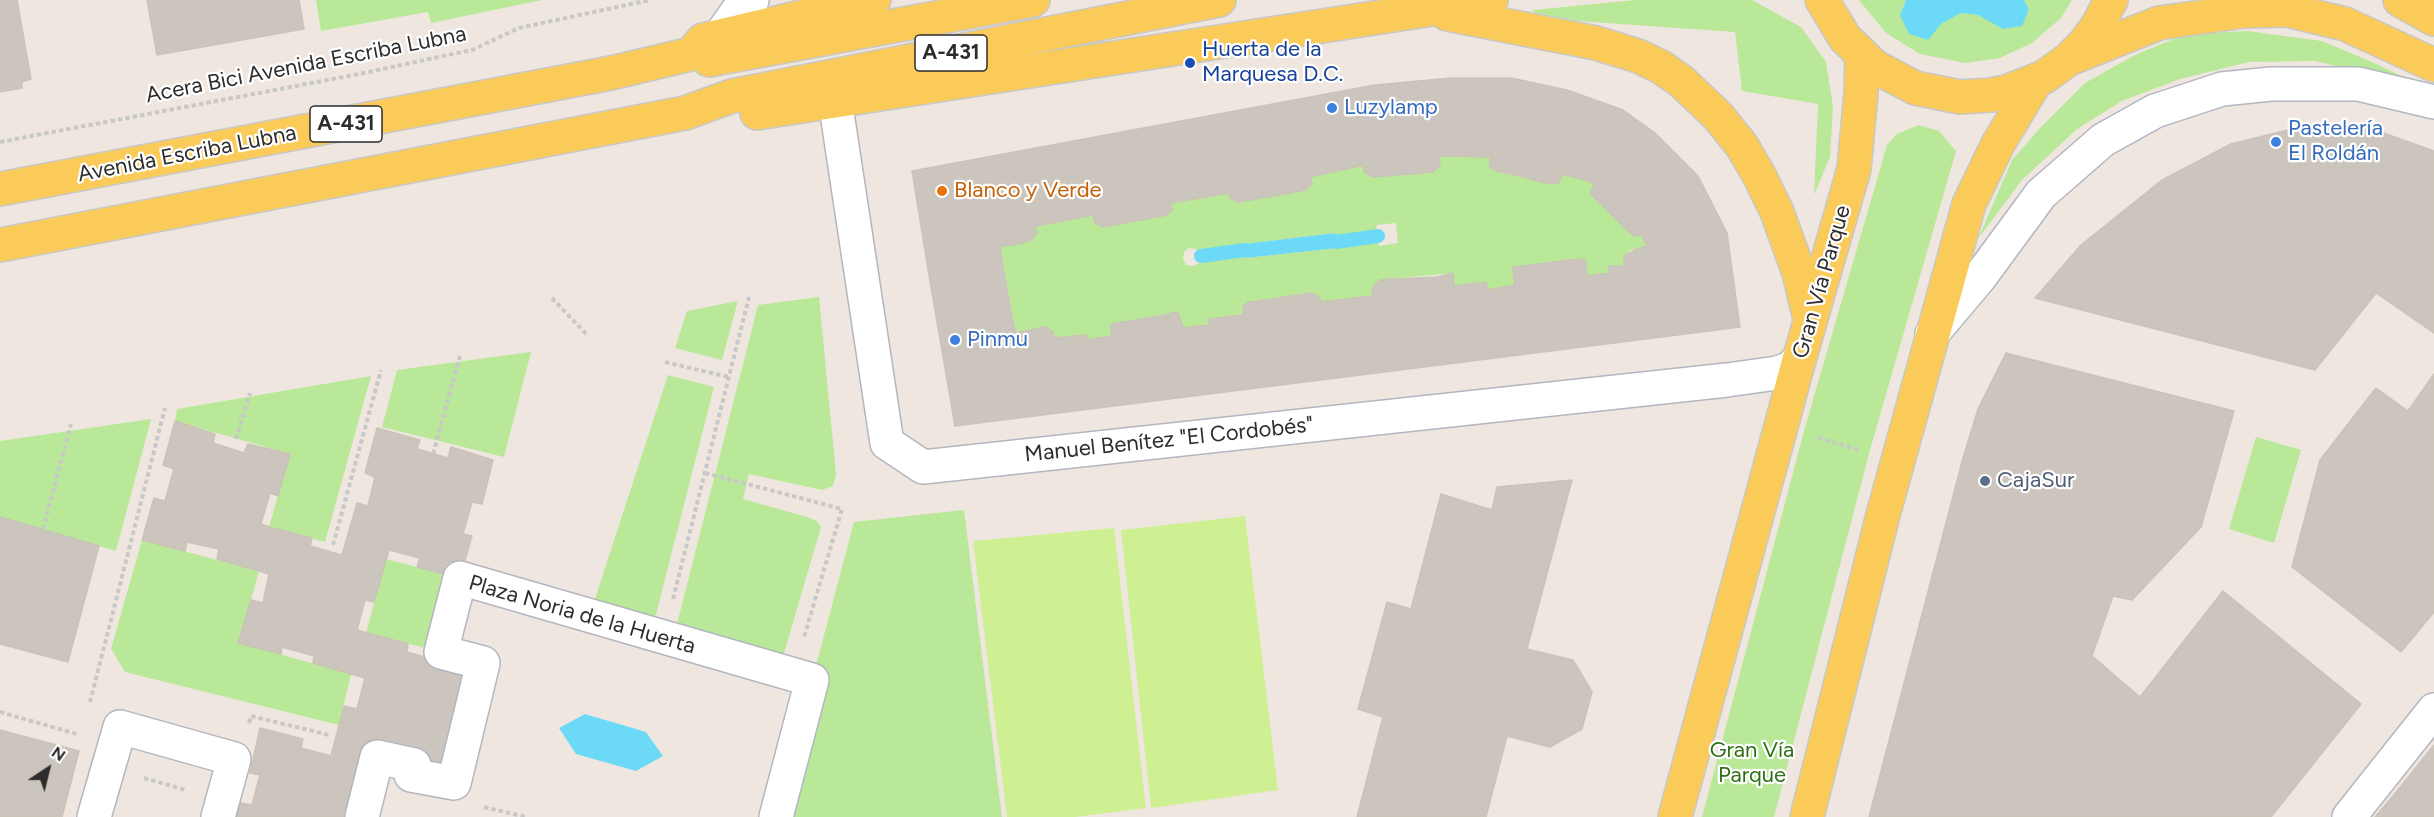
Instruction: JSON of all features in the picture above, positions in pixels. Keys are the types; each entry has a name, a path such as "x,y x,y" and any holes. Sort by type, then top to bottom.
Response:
{"main road":[{"name":"Avenida Escriba Lubna","path":"0,189 600,75 691,54 703,40 874,0"},
{"name":"Avenida Escriba Lubna","path":"691,54 706,61 1033,0"},
{"name":"A-431","path":"0,245 685,113 732,96 1220,0"},
{"path":"685,113 711,120 1491,0"},
{"path":"2069,59 2098,25 2111,0"},
{"path":"2400,0 2434,19"},
{"path":"1822,6 1845,38 1874,66 1915,88 1945,95 1991,95 2036,81 2069,59 2159,23 2245,11 2288,10 2345,24 2434,65"},
{"path":"1422,9 1596,43 1638,56 1682,81 1718,116 1742,146 1759,175 1777,212 1799,273 1811,322"},
{"name":"Gran Vía Parque","path":"1675,817 1799,360 1854,169 1862,93 1862,56"},
{"path":"1807,817 1932,334 1969,204 1998,144 2036,81"}],"street":[{"path":"720,36 741,6 752,0"},
{"path":"1932,334 1980,277 2040,194 2103,140 2155,111 2222,89 2271,84 2358,84 2434,102"},
{"name":"Manuel Benítez \"El Cordobés\"","path":"835,100 887,443 923,466 1727,380 1777,373 1789,369 1799,360"},
{"name":"Plaza Noria de la Huerta","path":"362,817 377,757 414,765 411,775 454,783 483,663 441,652 460,578 812,680 776,817"},
{"path":"2349,817 2434,710"},
{"path":"94,817 120,727 234,759 220,809"}],"path":[{"name":"Acera Bici Avenida Escriba Lubna","path":"0,142 354,75 472,50 519,28 650,0"},
{"path":"663,638 749,297"},
{"path":"552,298 588,336"},
{"path":"434,454 460,356"},
{"path":"665,362 729,376"},
{"path":"333,545 381,370"},
{"path":"236,439 250,393"},
{"path":"88,708 165,408"},
{"path":"43,529 71,424"},
{"path":"705,473 842,509 793,674"},
{"path":"0,712 81,735 83,726"},
{"path":"108,768 220,809"}],"green space":[{"path":"316,0 542,0 431,23 428,12 321,31"},
{"path":"1636,0 1752,0 1801,27 1826,62 1833,106 1830,157 1814,195 1818,104 1742,91 1735,32 1535,18 1533,10"},
{"path":"1859,0 1906,0 1900,15 1941,24 1961,13 1978,14 2003,29 2029,9 2024,0 2072,0 2061,18 2032,43 2000,58 1965,63 1920,54 1886,33"},
{"path":"2247,31 2322,41 2420,85 2315,61 2249,62 2180,79 2122,101 2077,129 2022,180 1978,239 2012,160 2085,83 2135,55 2186,34"},
{"path":"1919,125 1939,131 1956,151 1870,450 1774,817 1702,817 1804,431 1887,145 1897,134"},
{"path":"1439,156 1491,157 1490,166 1496,171 1551,184 1559,183 1562,174 1588,181 1594,185 1590,194 1634,236 1642,235 1647,246 1631,250 1624,256 1624,266 1609,266 1609,273 1587,276 1585,260 1513,267 1515,285 1488,290 1485,282 1454,286 1453,273 1380,280 1372,296 1320,302 1320,297 1311,293 1248,302 1243,307 1243,315 1209,325 1183,328 1178,312 1112,324 1112,336 1087,340 1086,335 1054,338 1053,332 1045,327 1016,333 1000,247 1031,240 1037,233 1035,226 1093,215 1095,223 1103,227 1167,215 1172,210 1170,203 1229,193 1231,198 1239,202 1305,191 1312,184 1310,177 1363,165 1364,172 1373,177 1432,172 1440,166","holes":["1396,223 1398,243 1379,246 1376,225","1335,233 1337,248 1246,258 1245,244","1189,248 1196,249 1200,256 1199,263 1193,266 1186,265 1183,259 1184,252"]},
{"path":"819,297 836,474 833,486 822,490 749,474 743,499 807,517 817,521 821,527 783,657 676,628 758,305"},
{"path":"738,301 722,360 675,348 687,311"},
{"path":"531,352 504,457 382,427 397,370"},
{"path":"668,375 714,387 653,626 592,608"},
{"path":"371,376 325,542 269,527 290,454 175,421 177,409"},
{"path":"151,419 116,551 0,517 0,441"},
{"path":"2256,437 2301,450 2274,543 2229,529"},
{"path":"964,510 1002,817 776,817 854,522"},
{"path":"1245,516 1278,790 1151,808 1121,530"},
{"path":"1114,528 1146,808 1075,817 1007,817 973,541"},
{"path":"142,540 259,571 239,643 351,674 339,725 125,672 111,649"},
{"path":"386,559 460,578 441,652 366,633"}],"water":[{"path":"1906,0 2024,0 2029,9 2022,26 2003,29 1978,15 1961,13 1941,24 1928,40 1909,34 1900,15"},
{"path":"1335,233 1337,248 1246,258 1244,244"},
{"path":"585,714 646,732 663,756 636,771 576,754 559,728"}],"building":[{"path":"0,0 17,0 31,79 22,82 22,88 0,92"},
{"path":"147,0 299,0 304,29 157,55"},
{"path":"1451,78 1511,78 1567,90 1623,110 1655,133 1698,176 1727,233 1740,327 1646,339 1641,290 1671,286 1673,270 1688,264 1676,238 1647,246 1642,235 1634,236 1625,228 1651,203 1623,177 1599,202 1590,193 1594,185 1588,181 1562,174 1559,183 1545,183 1553,148 1517,137 1508,173 1496,171 1489,166 1491,157 1439,156 1440,166 1433,172 1423,173 1418,129 1381,135 1385,176 1373,177 1364,172 1363,165 1310,177 1312,184 1305,190 1290,193 1281,155 1243,165 1251,200 1239,202 1230,198 1229,193 1170,203 1172,210 1167,215 1152,218 1145,180 1105,188 1113,225 1103,227 1095,223 1093,215 1035,226 1037,233 1031,240 1023,243 1017,213 978,222 982,259 928,269 912,171 1375,85"},
{"path":"2308,125 2375,130 2434,151 2434,333 2376,293 2315,370 2035,298 2081,245 2162,180 2231,144"},
{"path":"1418,129 1423,173 1385,176 1381,135"},
{"path":"1517,137 1553,148 1545,183 1508,173"},
{"path":"1281,155 1290,193 1251,200 1243,165"},
{"path":"1623,177 1651,203 1625,228 1599,202"},
{"path":"1145,180 1152,218 1113,225 1105,188"},
{"path":"1017,213 1023,243 1000,247 1001,256 982,259 978,222"},
{"path":"1676,238 1688,264 1673,270 1671,286 1641,290 1637,249"},
{"path":"1637,249 1646,339 955,426 928,269 1001,256 1013,321 992,325 997,362 1040,356 1035,329 1045,327 1053,332 1054,338 1086,335 1087,340 1112,336 1111,324 1129,321 1134,353 1172,349 1165,315 1178,312 1183,328 1209,325 1209,319 1243,315 1243,307 1248,302 1258,301 1263,335 1302,330 1298,295 1312,293 1320,297 1320,302 1372,296 1373,287 1380,280 1396,279 1401,314 1440,310 1437,277 1453,273 1454,286 1486,282 1488,290 1515,285 1512,267 1530,265 1536,299 1573,295 1570,260 1585,259 1587,276 1609,273 1609,266 1624,266 1624,256"},
{"path":"1570,260 1573,295 1536,299 1530,265"},
{"path":"1437,277 1440,310 1401,314 1396,279"},
{"path":"1298,295 1302,330 1263,335 1258,301"},
{"path":"1165,315 1172,349 1134,353 1129,321"},
{"path":"1013,321 1016,333 1035,329 1040,356 997,362 992,325"},
{"path":"2006,353 2234,411 2201,527 2132,600 2113,596 2092,656 2140,697 2223,591 2361,704 2271,817 1869,817 1963,458 1978,409"},
{"path":"2434,374 2434,612 2401,652 2292,567 2320,460 2376,388 2408,411"},
{"path":"175,421 215,434 213,443 244,453 248,444 290,454 278,496 270,493 261,524 269,527 259,571 217,559 219,549 187,542 185,551 142,540 154,498 165,501 174,469 163,465","holes":["186,477 254,495 248,515 181,498"]},
{"path":"377,428 420,440 417,449 448,458 451,447 493,460 482,504 472,502 463,534 472,536 460,578 417,567 420,558 389,550 374,602 365,600 357,630 408,644 407,652 439,661 483,663 454,783 377,757 351,817 237,817 241,803 252,805 260,775 250,773 260,728 303,739 301,748 331,756 344,706 357,709 365,678 313,663 314,656 282,647 281,654 238,643 251,600 263,603 269,574 259,571 269,527 312,538 310,546 342,555 357,503 368,506 375,477 365,473"},
{"path":"186,477 254,495 248,515 181,498"},
{"path":"1572,480 1527,649 1573,660 1592,692 1582,729 1550,747 1507,736 1486,817 1357,817 1383,717 1358,709 1387,602 1411,609 1441,494 1492,510 1497,487"},
{"path":"0,517 99,546 68,662 0,644"},
{"path":"0,730 79,751 62,817 0,817"},
{"path":"2434,745 2434,817 2420,817 2393,796"},
{"path":"2393,796 2420,817 2375,817"}],"waterway":[{"path":"1336,242 1378,236"},
{"path":"1201,256 1245,250"}],"place":[{"name":"Huerta de la Marquesa D.C.","path":"1190,63"},
{"name":"Luzylamp","path":"1332,108"},
{"name":"Pastelería El Roldán","path":"2276,142"},
{"name":"Blanco y Verde","path":"942,191"},
{"name":"Pinmu","path":"955,340"},
{"name":"CajaSur","path":"1985,481"}]}
